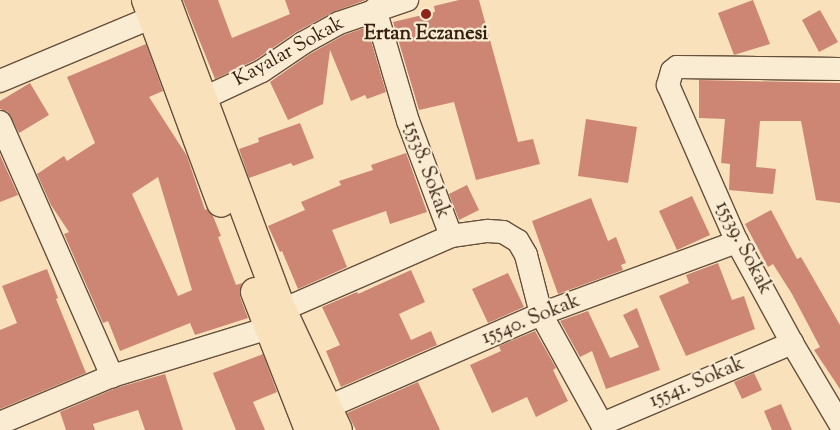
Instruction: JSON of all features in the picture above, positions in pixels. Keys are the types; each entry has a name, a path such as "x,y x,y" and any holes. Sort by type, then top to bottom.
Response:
{"main road":[{"path":"155,6 275,319 309,430"},
{"path":"275,319 333,418"}],"street":[{"name":"Kayalar Sokak","path":"194,107 262,72 302,43 339,23 375,9 406,0"},
{"path":"0,81 155,6"},
{"name":"15538. Sokak","path":"375,9 408,122 451,236 503,232 518,241 526,255 541,314 603,427"},
{"name":"15539. Sokak","path":"840,69 678,68 668,77 670,92 737,242 792,343 840,424"},
{"path":"0,122 112,376"},
{"path":"0,423 112,376 275,319 451,236"},
{"name":"15540. Sokak","path":"333,418 541,314 737,242"},
{"name":"15541. Sokak","path":"603,427 792,343"}],"building":[{"path":"183,0 218,0 232,38 290,14 285,0 366,0 333,12 296,32 255,60 215,79"},
{"path":"459,0 479,0 518,142 533,139 540,164 476,180 454,102 419,110 393,22 435,12 434,6"},
{"path":"753,0 770,44 734,55 718,13"},
{"path":"820,10 838,42 819,52 802,20"},
{"path":"367,27 386,92 367,99 365,95 351,101 330,50 323,104 288,120 270,82 310,54 344,35"},
{"path":"146,44 163,91 149,97 187,156 205,210 207,209 213,216 221,236 218,237 236,285 242,283 240,297 248,318 195,335 190,323 120,351 108,321 103,323 64,234 69,232 51,205 37,174 64,156 67,161 95,143 67,77","holes":["158,177 192,290 178,296 132,194"]},
{"path":"699,80 840,83 840,203 816,200 801,121 760,121 756,167 776,169 773,194 729,190 730,164 721,163 725,119 699,118"},
{"path":"30,83 49,115 19,133 8,112 0,109 0,101"},
{"path":"586,119 637,127 628,183 578,176"},
{"path":"300,123 314,158 293,166 291,163 249,178 239,149 259,142 258,138"},
{"path":"406,153 427,212 390,224 386,211 332,230 347,267 298,289 282,251 280,252 268,226 305,210 301,202 341,185 339,181 373,170 371,165"},
{"path":"0,155 18,195 0,202"},
{"path":"467,185 479,210 459,220 449,194"},
{"path":"692,196 710,235 677,250 659,211"},
{"path":"591,198 608,241 616,237 626,263 621,265 623,270 558,294 532,221"},
{"path":"771,210 797,259 801,257 840,325 840,389 814,350 820,347 792,294 773,264 768,267 745,224"},
{"path":"718,263 732,300 744,296 755,329 686,356 659,296 689,283 686,275"},
{"path":"47,269 58,298 56,299 86,373 0,409 0,330 17,323 2,286"},
{"path":"411,270 425,302 399,314 411,340 431,331 437,345 341,387 326,351 340,345 322,307 357,292 358,294"},
{"path":"508,273 524,307 488,323 472,289"},
{"path":"637,308 660,370 606,389 592,351 580,357 560,321 588,311 610,358 639,347 623,315"},
{"path":"535,331 556,368 553,370 568,401 536,417 527,397 492,413 470,365 501,351 499,346"},
{"path":"263,354 277,392 253,402 265,430 236,430 213,373"},
{"path":"754,373 762,390 742,399 734,382"},
{"path":"165,374 183,430 145,430 138,410 93,424 95,430 66,430 60,412 116,388"},
{"path":"418,382 440,430 356,430 347,413"},
{"path":"781,404 792,430 772,430 764,411"}],"place":[{"name":"Ertan Eczanesi","path":"426,14"}]}
